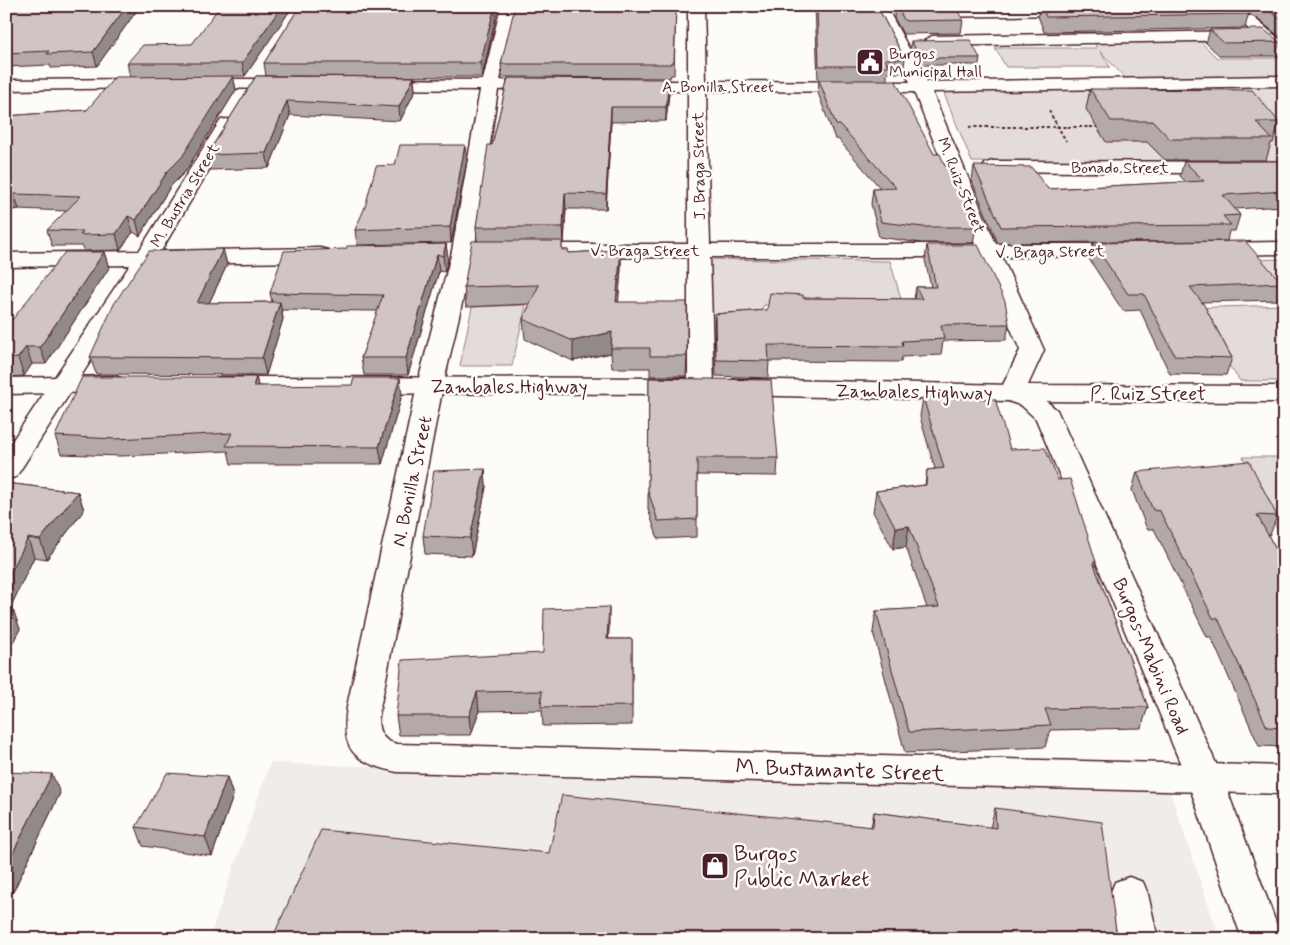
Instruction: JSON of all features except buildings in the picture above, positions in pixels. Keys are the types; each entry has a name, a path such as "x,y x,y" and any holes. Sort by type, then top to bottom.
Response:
{"street":[{"name":"N. Bonilla Street","path":"397,758 382,756 368,748 362,738 362,719 430,386 463,252 490,85 509,6"},
{"name":"J. Braga Street","path":"696,6 701,386"},
{"path":"1213,8 1232,7 1284,52"},
{"path":"892,11 1096,9"},
{"name":"M. Ruiz Street","path":"892,11 898,41 921,87 956,167 988,252 1032,350 1012,393"},
{"path":"898,41 1263,35"},
{"name":"A. Bonilla Street","path":"618,86 921,87 1284,81"},
{"path":"6,85 162,84"},
{"path":"182,84 248,90 301,84"},
{"path":"361,84 520,85"},
{"name":"M. Bustria Street","path":"6,471 145,259 248,90"},
{"name":"Bonado Street","path":"956,167 1284,168"},
{"path":"1195,249 1284,248"},
{"name":"V. Braga Street","path":"512,251 988,252 1146,250"},
{"path":"6,260 344,254"},
{"path":"6,386 134,384"},
{"name":"Zambales Highway","path":"193,385 701,386 1012,393"},
{"name":"P. Ruiz Street","path":"1012,393 1284,394"},
{"name":"Burgos-Mabini Road","path":"1012,393 1031,401 1048,416 1205,779 1262,939"},
{"name":"M. Bustamante Street","path":"397,758 1284,780"},
{"path":"1130,894 1138,939"}],"path":[{"path":"1034,85 1081,167"},
{"path":"938,128 1097,126"}],"shaded area":[{"path":"1195,36 1217,58 1279,58 1284,62 1284,77 1126,79 1100,51 1110,67 1006,67 995,48 1097,48 1091,38"},
{"path":"1284,86 1284,164 972,162 943,91"},
{"path":"699,259 890,261 904,309 764,305 753,327 700,328"},
{"path":"1284,259 1284,301 1248,260"},
{"path":"526,305 512,366 460,366 472,307"},
{"path":"1284,305 1284,381 1240,381 1189,308"},
{"path":"1243,457 1284,457 1284,543"},
{"name":"Burgos Public Market","path":"270,763 1170,792 1220,939 209,939"}],"place":[{"name":"Burgos Municipal Hall","path":"870,62"},
{"name":"Burgos Public Market","path":"715,866"}]}
